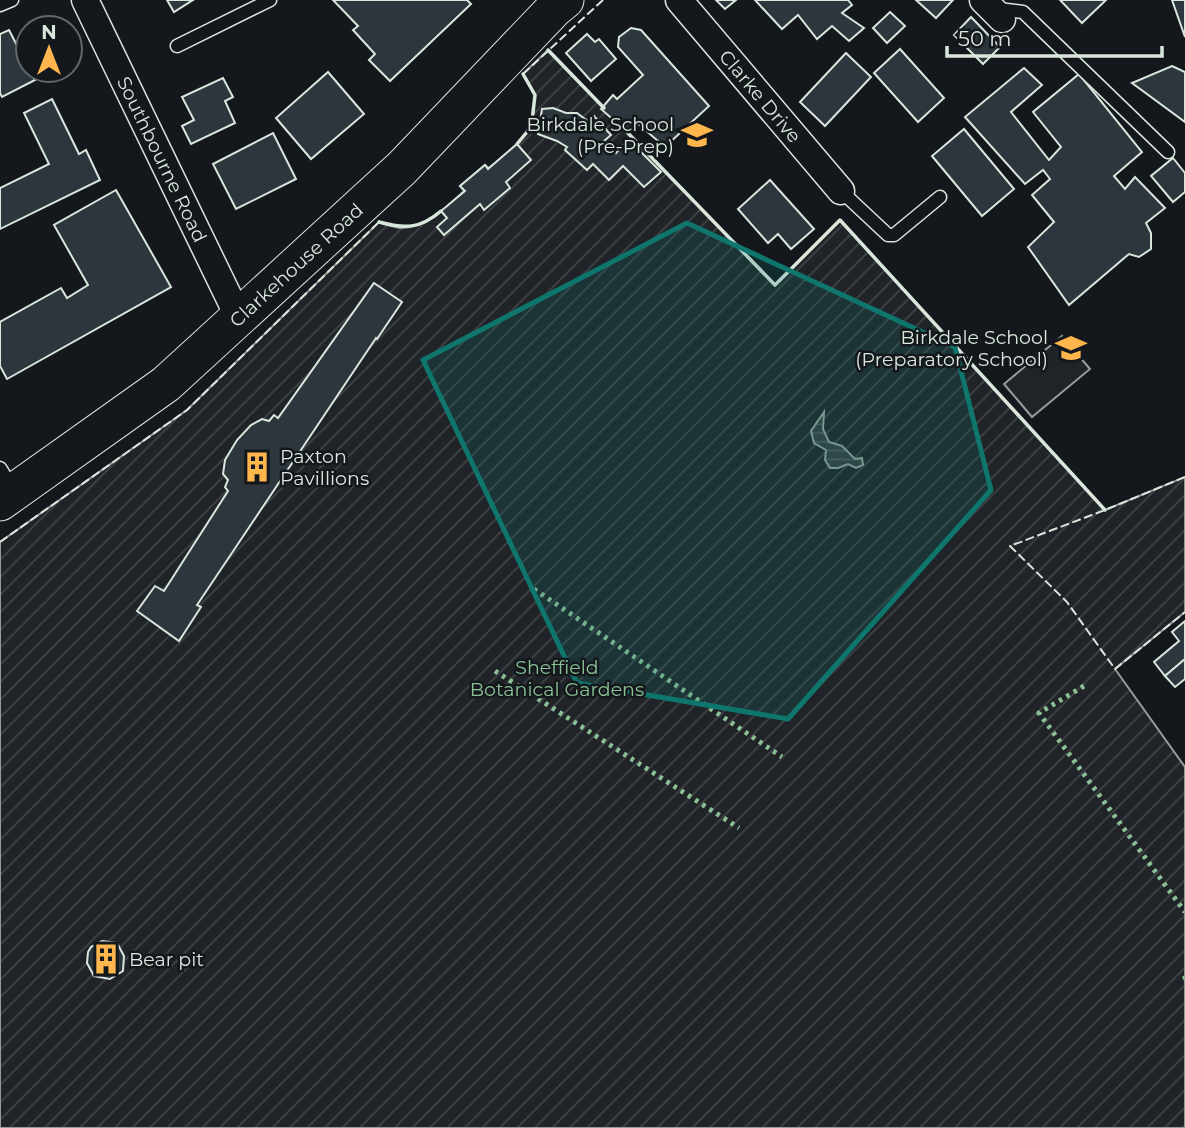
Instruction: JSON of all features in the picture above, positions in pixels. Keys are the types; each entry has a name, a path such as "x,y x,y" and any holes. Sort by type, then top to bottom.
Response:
{"main road":[{"name":"Clarkehouse Road","path":"5,487 166,384 402,168 556,3"}],"street":[{"name":"Southbourne Road","path":"85,0 239,318"},
{"name":"Clarke Drive","path":"679,0 841,191"}],"lane":[{"path":"0,5 12,0"},
{"path":"177,46 270,0"},
{"path":"992,9 1023,12 1168,152"},
{"path":"841,191 888,235 894,235 940,197"}],"highlighted area":[{"path":"687,223 955,347 991,490 788,719 577,683 423,360"}],"green space":[{"name":"Sheffield Botanical Gardens","path":"548,50 775,285 840,220 1105,510 1185,477 1185,612 1115,669 1185,767 1185,1128 0,1128 0,542 187,410 379,222 401,228 428,221 464,191 460,186 485,165 489,168 517,144 532,121 535,95 523,74"},
{"path":"1062,336 1090,369 1032,417 1004,384"}],"shaded area":[{"path":"824,412 823,429 829,442 842,446 855,459 862,458 863,465 856,468 848,464 830,468 825,460 826,450 814,443 811,431"}],"building":[{"path":"167,0 193,0 174,12"},
{"path":"333,0 467,0 471,4 390,81 369,60 375,54 353,30 358,26"},
{"path":"716,0 736,0 725,9"},
{"path":"755,0 848,0 852,5 842,13 864,28 849,41 832,26 817,39 798,15 782,29"},
{"path":"916,0 953,0 936,18"},
{"path":"1060,0 1106,0 1082,23"},
{"path":"1172,0 1185,0 1185,37"},
{"path":"890,12 905,26 887,43 873,28"},
{"path":"971,17 1000,47 983,64 954,35"},
{"path":"631,28 641,30 709,106 665,147 637,123 627,132 601,109 613,95 617,99 643,75 618,47 619,37"},
{"path":"9,30 14,40 14,84 27,84 2,97 0,93 0,34"},
{"path":"587,34 595,42 599,39 616,59 591,81 566,53"},
{"path":"900,49 944,98 918,122 874,73"},
{"path":"846,53 871,77 825,126 800,102"},
{"path":"1172,66 1185,72 1185,122 1132,83"},
{"path":"1024,68 1042,85 1011,112 1049,160 1061,147 1033,112 1079,74 1142,152 1114,176 1125,189 1135,177 1165,208 1146,223 1151,233 1151,249 1139,257 1129,254 1069,305 1028,247 1054,222 1032,195 1050,179 1043,170 1025,184 965,117"},
{"path":"328,72 364,114 311,159 276,118"},
{"path":"223,78 233,97 225,101 235,123 191,144 182,126 194,120 182,97"},
{"path":"52,99 79,154 86,150 100,180 0,229 0,188 49,164 24,113"},
{"path":"553,108 566,113 577,113 589,122 594,116 611,135 604,141 616,153 628,139 661,172 644,187 623,166 609,180 593,164 587,170 565,150 567,147 538,134 542,109"},
{"path":"964,129 1014,189 982,216 932,156"},
{"path":"273,133 296,179 236,209 213,164"},
{"path":"517,144 531,160 506,182 510,188 484,210 480,204 444,235 437,227 447,218 441,211 465,191 460,186 485,165 488,169"},
{"path":"1173,158 1185,173 1185,192 1173,202 1151,176"},
{"path":"770,180 814,229 791,249 778,234 768,243 738,209"},
{"path":"116,190 171,287 7,379 0,366 0,322 61,288 67,298 88,285 54,225"},
{"name":"Paxton Pavillions","path":"374,283 402,302 197,605 201,607 179,641 137,611 155,586 164,591 228,491 225,487 228,480 223,474 225,460 237,440 251,425 262,419 269,421 274,415 278,418"},
{"path":"1185,621 1185,659 1165,676 1154,662 1179,641 1172,632"},
{"path":"1185,659 1185,679 1175,687 1165,676"},
{"name":"Bear pit","path":"102,941 117,943 124,956 123,971 110,979 94,976 87,963 91,947"}],"hedge":[{"path":"534,589 782,757"},
{"path":"495,671 739,828"},
{"path":"1084,686 1039,713 1185,912"}],"fence":[{"path":"523,74 603,0"},
{"path":"0,542 187,410 379,222"},
{"path":"1185,477 1010,546 1067,602 1115,669 1185,612"}],"wall":[{"path":"548,50 604,108"},
{"path":"517,144 532,121 535,95 523,74"},
{"path":"623,128 775,285 840,220 1105,510"},
{"path":"379,222 412,226 441,211"}],"place":[{"name":"Birkdale School (Pre-Prep)","path":"697,135"},
{"name":"Birkdale School (Preparatory School)","path":"1071,348"},
{"name":"Paxton Pavillions","path":"257,467"},
{"name":"Bear pit","path":"106,959"}]}
